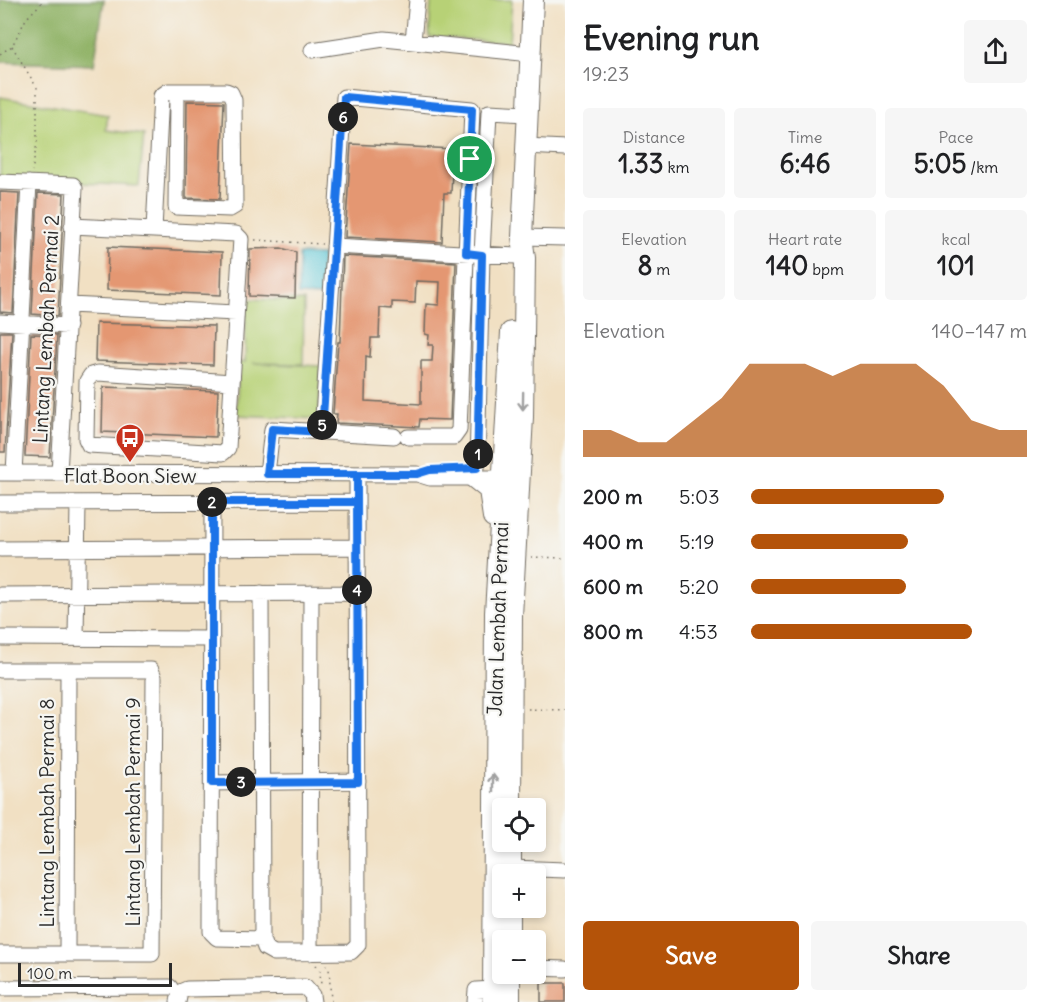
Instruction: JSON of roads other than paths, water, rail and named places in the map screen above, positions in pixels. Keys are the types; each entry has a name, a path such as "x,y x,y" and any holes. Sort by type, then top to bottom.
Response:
{"main road":[{"name":"Jalan Lembah Permai","path":"511,798 515,556 513,473 525,258 519,247 533,0"},
{"path":"476,473 492,495 496,579"},
{"name":"Jalan Lembah Permai","path":"493,995 496,579 513,473"},
{"path":"510,984 510,1002"}],"street":[{"path":"413,41 417,0"},
{"path":"312,50 384,39 531,54"},
{"path":"154,229 161,96 168,91 177,91 226,91 231,93 234,100 233,208 175,206 177,91"},
{"path":"322,432 331,246 344,97 472,109 468,209 474,254 476,473"},
{"path":"267,474 272,429 454,437 459,430 474,254 484,211 489,112 527,114"},
{"path":"526,146 565,148"},
{"path":"0,182 29,183 21,323 7,473 417,474 430,478 476,473 513,473"},
{"name":"Lintang Lembah Permai 2","path":"29,183 73,185 75,188 59,473"},
{"path":"468,209 484,211"},
{"path":"72,226 154,229 238,236 236,313 232,382 228,448 223,453 88,445 86,439 87,381 91,375 99,373 232,382"},
{"path":"331,246 474,254 565,238"},
{"path":"69,304 236,313"},
{"path":"0,322 68,326"},
{"path":"212,502 211,932 217,938 264,944 274,953 351,952 358,945 357,474"},
{"path":"0,503 357,502"},
{"path":"76,639 78,503"},
{"path":"0,549 212,546 357,547"},
{"path":"261,593 264,944"},
{"path":"310,953 311,593"},
{"path":"0,595 357,593"},
{"path":"0,638 212,639"},
{"path":"0,670 68,671"},
{"name":"Lintang Lembah Permai 9","path":"67,954 152,954 154,676 151,670 68,671"},
{"name":"Lintang Lembah Permai 8","path":"67,954 68,671"},
{"path":"212,783 358,782"},
{"path":"546,870 565,870"},
{"path":"0,954 67,954"},
{"path":"546,968 565,969"},
{"path":"0,988 170,987"},
{"path":"178,1002 180,992 187,989 305,987 317,997"},
{"path":"475,1002 477,990 493,995"}],"water":[{"path":"299,254 322,255 320,296 298,295"}],"place":[{"name":"Flat Boon Siew","path":"130,464"}]}
